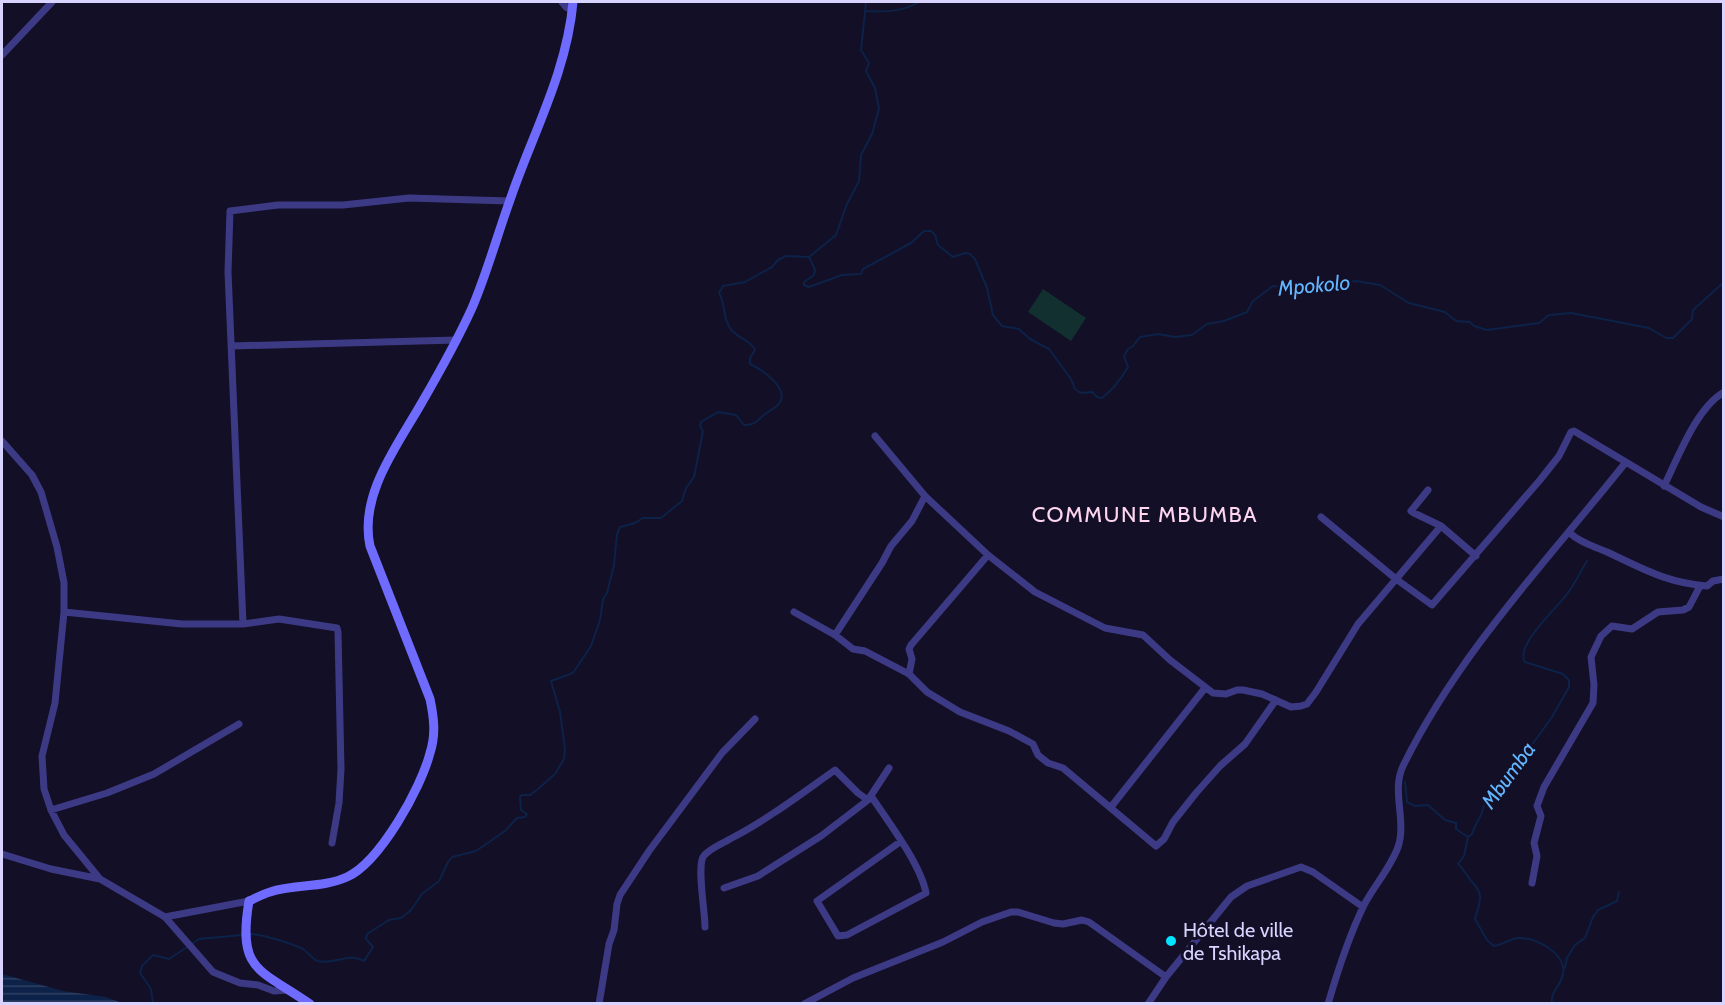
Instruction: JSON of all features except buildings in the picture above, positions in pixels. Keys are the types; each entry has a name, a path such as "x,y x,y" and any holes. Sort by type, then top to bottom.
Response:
{"main road":[{"path":"310,1004 263,974 251,960 246,943 245,927 249,901 270,892 323,884 347,877 362,866 394,827 416,789 431,753 435,725 430,699 370,546 368,525 383,467 456,340 494,252 509,201 555,83 563,57 572,6"}],"street":[{"path":"2,55 52,2"},
{"path":"562,2 566,7 572,6"},
{"path":"243,624 228,264 228,213 231,209 278,205 343,205 409,198 509,201"},
{"path":"231,346 456,340"},
{"path":"1664,486 1701,414 1724,392"},
{"path":"1321,517 1395,579 1432,605 1560,456 1570,432 1577,432 1664,486 1724,517"},
{"path":"875,436 925,496 988,555 1035,592 1106,628 1143,635 1170,660 1213,693 1226,694 1243,690 1291,707 1306,704 1316,692 1358,624 1441,526"},
{"path":"2,441 32,475 41,492 64,584 64,612 55,703 42,756 44,789 51,810 64,835 100,879"},
{"path":"1328,1004 1364,907 1398,849 1401,836 1399,781 1402,768 1460,671 1493,623 1570,533 1626,462"},
{"path":"1428,490 1411,511 1441,526 1476,555"},
{"path":"836,635 891,546 912,521 925,496"},
{"path":"1570,533 1576,539 1608,552 1642,570 1667,579 1700,586 1707,586 1713,581 1724,579"},
{"path":"909,674 912,659 909,648 988,555"},
{"path":"1532,882 1537,856 1534,843 1541,816 1537,806 1544,787 1593,703 1591,657 1601,636 1612,626 1632,629 1658,612 1683,610 1689,607 1700,586"},
{"path":"64,612 182,624 243,624 279,619 337,628 341,769 339,803 332,843"},
{"path":"794,612 836,635 853,649 865,651 909,674 940,701 1033,744 1038,755 1048,763 1063,768 1156,846 1161,843 1173,822 1196,793 1245,744 1276,700"},
{"path":"1111,807 1205,687"},
{"path":"599,1004 620,895 649,850 715,762 754,718"},
{"path":"51,810 107,793 154,774 239,724"},
{"path":"724,888 758,876 796,853 869,798 889,768"},
{"path":"705,927 705,905 700,875 703,857 746,831 835,770 858,793 869,798 900,842 924,880 926,894 847,935 838,936 817,901 900,842"},
{"path":"2,854 100,879 165,916 213,972 240,983 258,985 274,991 290,990"},
{"path":"1148,1004 1166,977 1231,897 1247,886 1296,867 1306,868 1364,907"},
{"path":"165,916 249,901"},
{"path":"804,1004 853,978 943,942 982,922 1011,912 1054,923 1063,924 1082,920 1089,922 1166,977"}],"green space":[{"path":"1043,289 1086,318 1071,341 1028,312"}],"water":[{"path":"2,974 63,991 106,997 122,1003 2,1003"}],"waterway":[{"path":"248,934 268,937 298,947 318,961 347,958 364,961 373,947 366,939 367,934 389,920 401,918 411,910 422,894 439,881 452,857 476,851 505,831 517,818 525,817 527,814 521,810 520,797 530,795 555,774 564,759 565,749 560,712 551,681 573,673 591,646 614,565 617,534 620,527 643,518 661,518 682,501 686,488 694,477 703,431 700,426 701,422 718,412 736,415 744,425 751,425 780,402 781,391 777,385 761,370 750,364 750,358 755,350 750,343 730,328 719,293 723,286 745,282 786,256 809,257 836,235 847,204 859,181 861,155 872,134 879,109 875,88 866,71 869,63 861,50 866,2"},
{"path":"866,11 893,11 919,2"},
{"name":"Mpokolo","path":"809,257 815,270 814,275 804,282 804,285 809,287 842,275 861,274 863,269 911,243 924,231 931,231 938,245 953,257 965,253 975,259 987,288 993,315 1002,326 1019,329 1030,339 1049,349 1071,379 1075,389 1081,393 1092,392 1102,398 1120,380 1128,367 1124,356 1140,337 1158,334 1175,337 1192,335 1207,324 1224,321 1247,312 1253,301 1273,286 1292,288 1356,281 1380,285 1409,303 1445,312 1456,321 1470,322 1474,326 1487,330 1539,323 1549,315 1571,313 1649,328 1666,338 1673,338 1692,319 1693,310 1724,282"},
{"name":"Mbumba","path":"1552,1004 1553,996 1563,974 1563,967 1556,954 1542,944 1527,939 1516,938 1494,946 1487,940 1475,919 1480,900 1479,892 1458,864 1464,856 1468,837 1472,834 1484,804 1495,799 1552,717 1569,687 1569,680 1563,674 1525,662 1523,655 1531,637 1570,590 1587,561"},
{"path":"1405,782 1407,802 1415,806 1428,805 1445,820 1456,823 1456,829 1468,837"},
{"path":"1565,968 1567,958 1575,945 1585,938 1593,917 1598,910 1617,901 1619,892"},
{"path":"153,1004 151,989 140,973 142,966 153,955 169,959 199,939 242,935"}],"place":[{"name":"Hôtel de ville de Tshikapa","path":"1171,941"}],"district":[{"name":"COMMUNE MBUMBA","path":"1145,514"}]}
